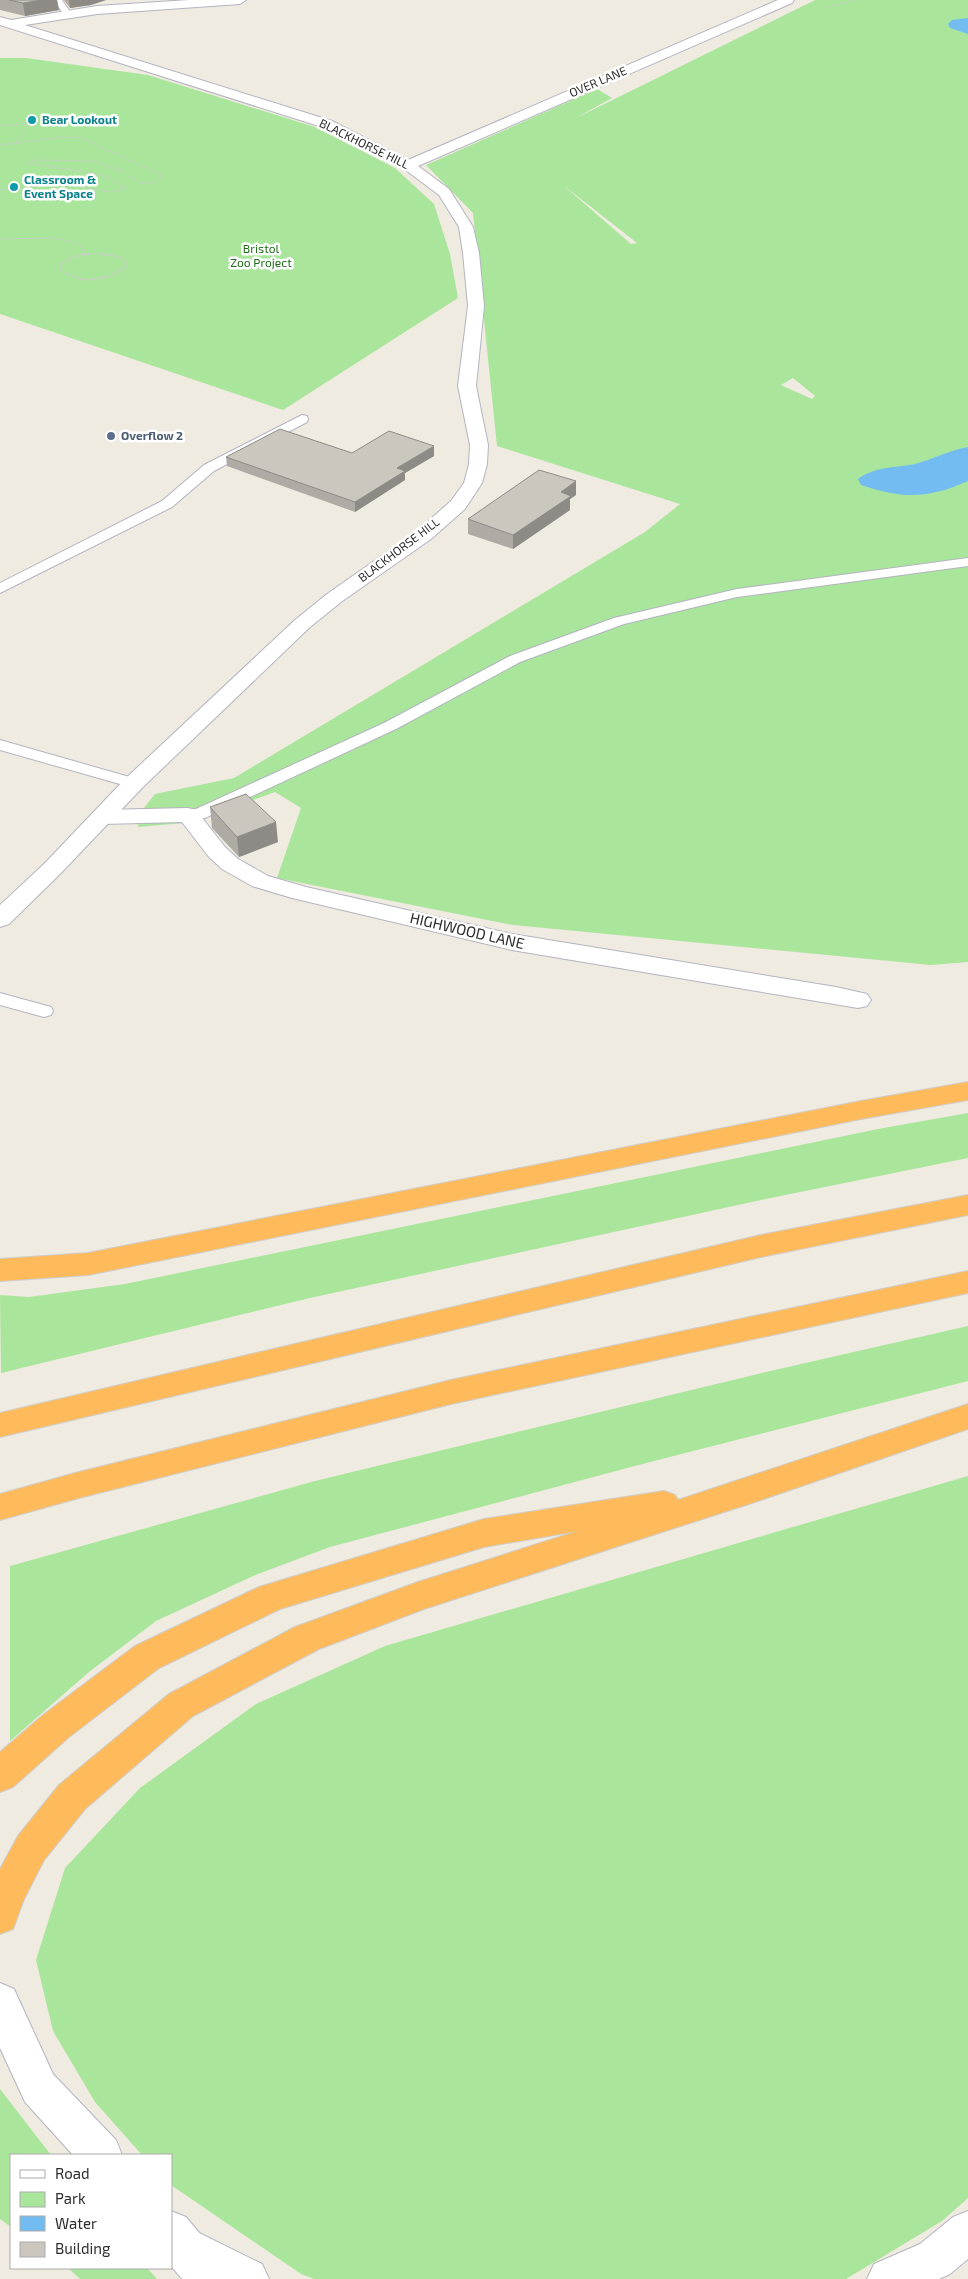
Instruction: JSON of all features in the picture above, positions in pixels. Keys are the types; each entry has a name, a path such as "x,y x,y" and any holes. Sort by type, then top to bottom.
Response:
{"highway":[{"path":"0,1270 88,1264 860,1110 968,1091"},
{"path":"0,1425 761,1246 968,1204"},
{"path":"0,1507 451,1392 968,1282"},
{"path":"0,1916 7,1894 31,1848 72,1796 181,1705 307,1638 418,1596 755,1489 968,1416"},
{"path":"0,1775 56,1726 147,1657 271,1597 484,1533 755,1489"}],"main road":[{"path":"6,22 66,13 127,7 240,0"},
{"name":"OVER LANE","path":"408,164 788,0"},
{"name":"BLACKHORSE HILL","path":"0,919 52,870 134,783 302,624 334,598 424,535 458,505 473,484 478,464 479,445 467,386 476,306 471,253 466,227 444,192 408,164 327,124 6,22"},
{"path":"102,817 188,815"},
{"name":"HIGHWOOD LANE","path":"188,815 217,852 230,864 260,881 301,893 512,942 858,1000"},
{"path":"0,2003 39,2088 100,2154"},
{"path":"889,2279 935,2259 968,2232"},
{"path":"177,2239 210,2279"},
{"path":"177,2239 246,2279"}],"lane":[{"path":"58,0 66,13"},
{"path":"0,589 167,504 209,468 302,418"},
{"path":"188,815 199,814 390,726 516,659 619,621 737,593 968,562"},
{"path":"0,745 134,783"},
{"path":"0,999 44,1011"}],"path":[{"path":"826,8 855,0"},
{"path":"0,125 32,123 16,144"},
{"path":"0,145 62,138 81,138 162,175 160,180 151,183 140,182 122,171 92,160 35,160 28,163 103,175 126,188 119,192 104,192 86,186 66,184 0,190"},
{"path":"0,239 55,238 79,244 85,254"},
{"path":"104,253 120,257 125,261 126,266 113,275 87,279 65,275 60,270 60,265 64,260 85,254 104,253"}],"green space":[{"path":"815,0 968,0 968,962 931,965 513,925 277,878 301,808 275,792 194,822 138,827 140,813 155,794 234,778 645,532 680,504 497,446 473,213 426,165 597,89 612,98 576,118","holes":["563,185 637,243 631,244","793,378 815,396 812,399 781,385"]},
{"name":"Bristol Zoo Project","path":"0,58 26,58 148,75 315,127 395,168 434,204 450,254 458,298 283,410 0,314"},
{"path":"968,1113 968,1158 761,1200 310,1298 1,1373 0,1295 29,1297 125,1284 878,1129"},
{"path":"968,1326 968,1381 650,1462 330,1547 253,1576 156,1621 89,1672 10,1741 10,1566 315,1481 766,1372"},
{"path":"968,1476 968,2198 942,2221 846,2279 314,2279 301,2274 172,2186 172,2154 141,2154 95,2102 53,2031 36,1960 65,1868 140,1788 256,1704 385,1646"},
{"path":"0,2089 50,2154 10,2154 10,2226 0,2219"},
{"path":"69,2269 148,2269 157,2279 80,2279"}],"water":[{"path":"968,18 968,34 950,28 948,24 952,20"},
{"path":"968,447 968,481 954,487 927,494 902,495 861,485 858,479 872,472 915,464"}],"building":[{"path":"9,0 43,0 23,3"},
{"path":"280,429 352,453 389,431 434,446 397,468 405,471 355,502 226,457"},
{"path":"539,470 576,481 561,492 571,496 513,535 468,519"},
{"path":"246,794 276,822 237,837 210,807"}],"place":[{"name":"Bear Lookout","path":"32,120"},
{"name":"Classroom & Event Space","path":"14,187"},
{"name":"Overflow 2","path":"111,436"}]}
